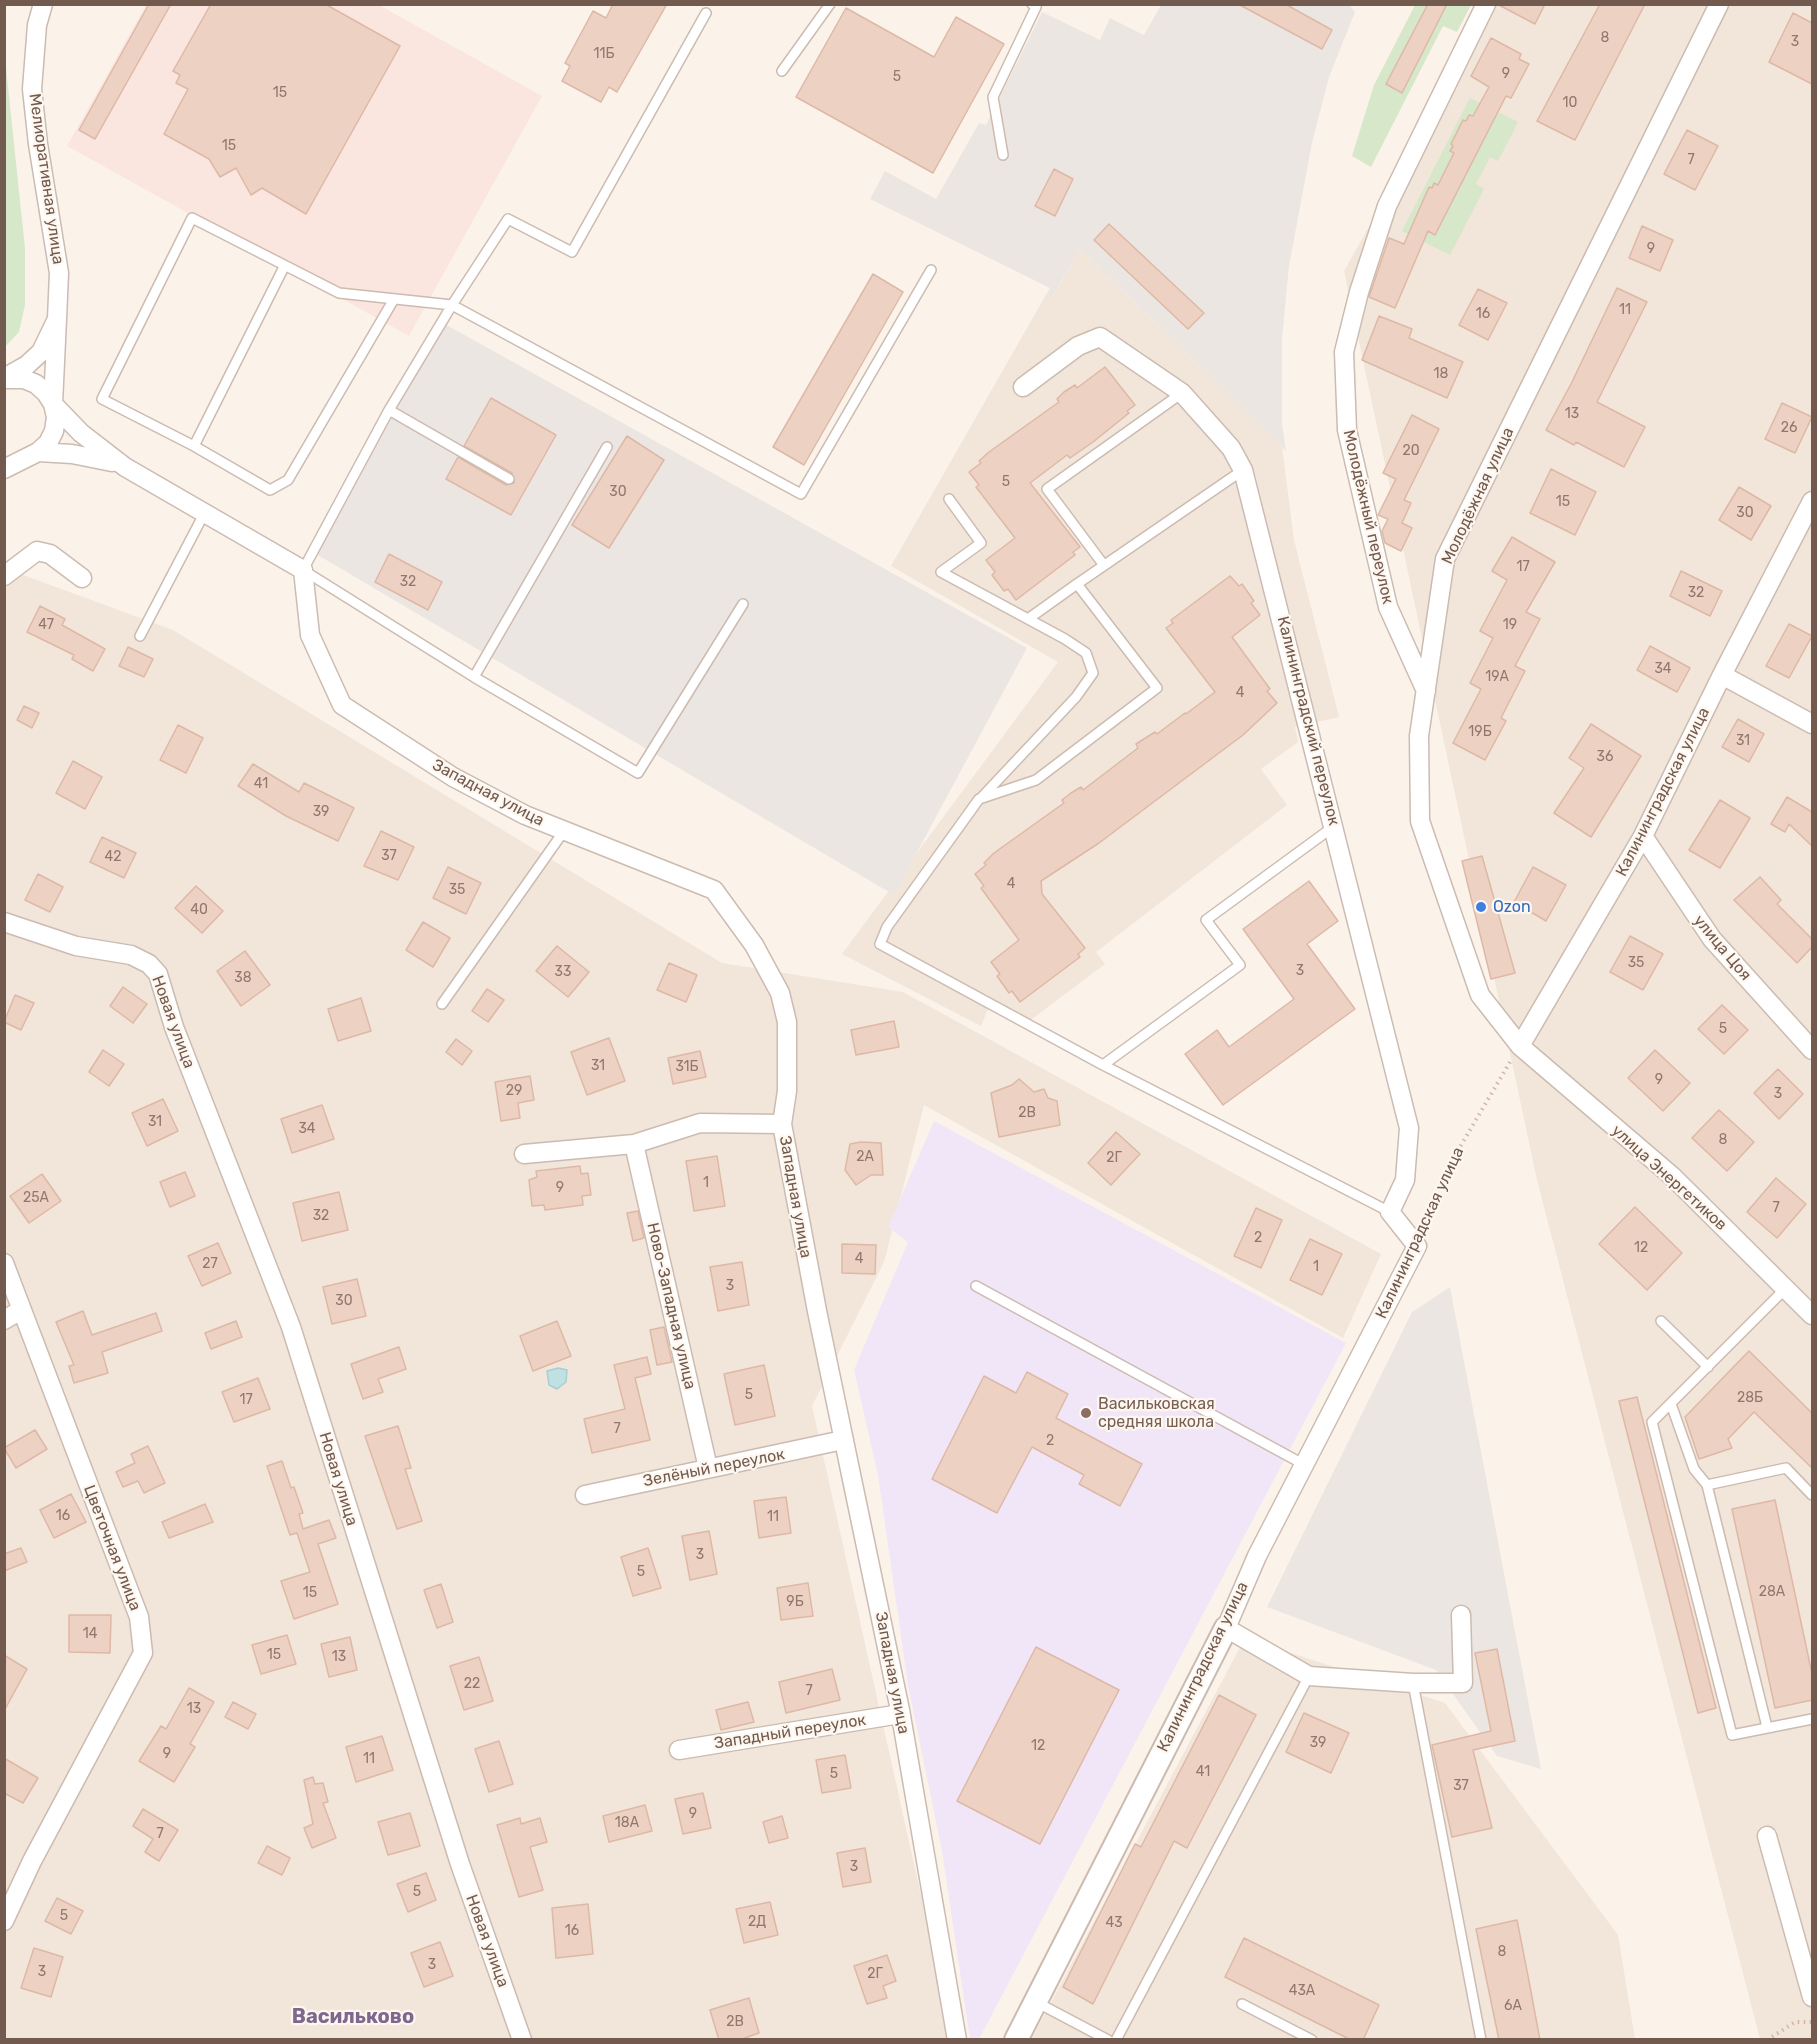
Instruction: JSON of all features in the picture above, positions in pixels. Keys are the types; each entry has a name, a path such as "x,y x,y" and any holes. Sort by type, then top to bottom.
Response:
{"street":[{"name":"Мелиоративная улица","path":"33,455 54,431 56,417 53,404 58,262 42,172 32,89 37,25 43,4"},
{"name":"Молодёжный переулок","path":"1426,691 1388,607 1347,430 1344,352 1359,292 1387,206 1486,4"},
{"name":"Молодёжная улица","path":"1520,1046 1480,995 1420,821 1419,736 1445,559 1719,4"},
{"path":"6,378 41,351 57,319"},
{"name":"Калининградский переулок","path":"1023,387 1078,346 1100,337 1182,393 1231,448 1244,470 1335,825 1409,1128 1405,1180 1390,1212"},
{"path":"6,378 24,379 36,384 81,433 125,467 303,570"},
{"path":"4,458 33,455 100,458 125,467"},
{"path":"4,469 33,455"},
{"name":"Калининградская улица","path":"1520,1046 1643,836 1722,675 1812,501"},
{"path":"4,576 37,551 50,554 82,578"},
{"name":"Западная улица","path":"303,570 310,635 342,705 453,777 525,816 714,890 737,919 780,993 787,1022 787,1091 782,1125 843,1440 900,1714 957,2040"},
{"path":"1722,675 1812,724"},
{"name":"улица Цоя","path":"1643,836 1712,939 1812,1050"},
{"name":"Новая улица","path":"4,922 76,945 131,955 149,964 158,974 174,1027 291,1327 456,1853 522,2040"},
{"name":"улица Энергетиков","path":"1520,1046 1672,1176 1812,1315"},
{"path":"524,1154 634,1144 700,1123 782,1125"},
{"name":"Ново-Западная улица","path":"634,1144 708,1468"},
{"path":"1390,1212 1417,1246"},
{"name":"Калининградская улица","path":"1016,2040 1226,1628 1257,1556 1303,1464 1417,1246"},
{"name":"Цветочная улица","path":"4,1263 139,1617 143,1653 32,1861 4,1921"},
{"path":"4,1320 21,1310"},
{"name":"Зелёный переулок","path":"585,1495 843,1440"},
{"path":"1226,1628 1309,1676 1413,1683 1463,1683 1461,1615"},
{"name":"Западный переулок","path":"679,1750 900,1714"},
{"path":"1767,1836 1812,1997"}],"lane":[{"path":"782,71 830,4"},
{"path":"1003,155 993,97 1036,7 1032,4"},
{"path":"706,13 572,252 508,219 452,305 389,410 303,570 474,677 638,773 743,604"},
{"path":"394,299 288,480 270,490 195,446 102,399 192,218 284,267 339,293 452,305 801,494 931,270"},
{"path":"195,446 284,267"},
{"path":"1103,564 1047,489 1182,393"},
{"path":"389,410 509,479"},
{"path":"474,677 607,447"},
{"path":"1028,619 1103,564 1244,470"},
{"path":"950,499 981,543 941,572 1086,653 1093,673 1076,697 979,799 887,927 880,944 1103,1065 1390,1212"},
{"path":"140,636 205,512"},
{"path":"979,799 1036,780 1156,688 1077,584"},
{"path":"1103,1065 1240,965 1206,920 1335,825"},
{"path":"442,1004 564,831"},
{"path":"976,1286 1303,1464"},
{"path":"1786,1288 1652,1422 1731,1735 1812,1719"},
{"path":"1661,1321 1708,1367"},
{"path":"1671,1404 1694,1469 1707,1485 1767,1727"},
{"path":"1707,1485 1786,1468 1812,1495"},
{"path":"1116,2040 1309,1676"},
{"path":"1413,1683 1481,2040"},
{"path":"1034,2001 1108,2040"},
{"path":"1242,2004 1312,2040"}],"path":[{"name":"Калининградская улица","path":"1417,1246 1450,1164 1520,1046"},
{"path":"1767,2040 1795,2022 1812,2022"}],"shaded area":[{"path":"1348,4 1355,12 1329,77 1312,143 1289,266 1282,339 1282,423 1286,451 1080,249 1052,298 1047,293 1050,288 870,199 885,171 936,199 979,123 986,125 1042,12 1100,40 1110,18 1144,35 1161,5"},
{"path":"146,5 379,5 542,96 409,336 67,146"},
{"path":"1494,5 1812,5 1812,2039 1760,2039 1537,1180 1344,271"},
{"path":"1080,249 1282,447 1294,540 1339,717 1295,727 1298,742 1261,769 1287,805 1096,952 1105,964 1024,1025 988,1009 981,1026 842,954 1058,662 891,566 1047,293 1053,297"},
{"path":"443,323 1027,648 894,895 316,554"},
{"path":"4,568 173,630 722,963 903,992 1381,1254 1343,1338 924,1105 884,1262 812,1406 953,2039 5,2039"},
{"name":"Васильковская средняя школа","path":"934,1121 1346,1343 979,2039 970,2039 942,1851 908,1685 878,1475 854,1370 908,1242 888,1227"},
{"path":"1450,1287 1541,1769 1497,1756 1436,1670 1267,1607 1412,1312"},
{"path":"1245,1638 1445,1703 1618,1935 1635,2039 1031,2040"}],"green space":[{"path":"1415,5 1471,5 1457,32 1443,26 1371,167 1352,156 1374,85"},
{"path":"4,49 25,248 25,305 19,332 5,347"},
{"path":"1470,98 1518,122 1498,161 1490,157 1476,184 1484,189 1450,255 1402,231"}],"water":[{"path":"558,1368 567,1370 566,1382 557,1389 549,1385 547,1371"}],"building":[{"path":"149,4 171,4 95,139 79,130"},
{"path":"211,4 325,4 400,46 306,214 262,188 251,195 236,168 220,177 209,159 164,134 188,89 176,83 180,75 173,71"},
{"path":"613,4 667,4 617,92 609,87 601,102 562,81 570,66 565,63 593,11 606,18"},
{"path":"1238,4 1285,4 1332,30 1322,49"},
{"path":"1428,4 1447,4 1402,93 1386,84"},
{"path":"1497,4 1545,4 1535,24"},
{"path":"1600,4 1645,4 1575,140 1537,121"},
{"path":"846,8 934,57 956,17 1004,44 933,173 796,97"},
{"path":"1793,13 1812,23 1812,84 1769,62"},
{"path":"1491,38 1521,54 1519,59 1529,64 1511,98 1506,96 1435,235 1428,231 1395,308 1369,297 1389,238 1404,244 1429,187 1432,188 1434,183 1438,185 1454,153 1450,151 1453,146 1451,144 1463,120 1466,121 1469,115 1473,116 1489,87 1471,76"},
{"path":"1687,130 1718,146 1695,190 1664,174"},
{"path":"1054,169 1073,179 1055,216 1035,206"},
{"path":"1109,224 1204,313 1188,329 1094,240"},
{"path":"1642,226 1673,240 1660,271 1629,258"},
{"path":"873,274 903,292 804,465 773,447"},
{"path":"1617,288 1647,302 1597,402 1645,427 1624,467 1576,442 1574,445 1546,430"},
{"path":"1478,289 1507,303 1488,340 1459,325"},
{"path":"1379,316 1412,329 1409,338 1463,362 1447,398 1362,360"},
{"path":"1105,367 1135,405 1127,411 1129,413 1093,442 1070,458 1067,455 1030,483 1080,547 1073,552 1075,555 1016,600 1008,589 1004,591 992,575 995,572 986,560 1015,538 976,487 979,485 969,472 981,463 979,461 989,452 1059,402 1057,399 1064,392 1075,385 1077,388"},
{"path":"491,398 556,435 511,515 446,479 458,457 506,485 514,483 512,473 464,446"},
{"path":"1782,403 1812,417 1795,453 1765,439"},
{"path":"1412,415 1439,429 1404,500 1411,503 1402,523 1412,528 1401,551 1385,543 1382,531 1388,519 1378,515 1396,479 1383,473"},
{"path":"627,436 664,460 609,548 572,525"},
{"path":"1551,469 1596,492 1575,535 1530,513"},
{"path":"1739,487 1771,506 1751,540 1719,520"},
{"path":"1512,537 1555,562 1526,612 1540,619 1515,666 1525,671 1501,718 1506,721 1485,760 1453,743 1481,689 1470,683 1493,638 1480,631 1507,580 1492,571"},
{"path":"389,554 442,582 428,610 375,582"},
{"path":"1681,571 1722,591 1710,616 1670,596"},
{"path":"1230,576 1239,586 1242,584 1254,601 1251,603 1260,615 1232,637 1270,689 1267,691 1277,703 1243,735 1099,843 1041,881 1042,894 1085,948 1078,954 1080,957 1020,1002 1012,991 1009,993 997,976 1000,974 991,962 1019,940 981,888 984,886 975,874 986,865 984,863 994,853 1064,803 1062,800 1071,793 1081,787 1083,790 1138,748 1136,744 1155,732 1157,734 1215,692 1166,628 1173,623 1171,620"},
{"path":"40,606 65,619 62,625 105,649 93,671 72,659 74,655 27,632"},
{"path":"1789,624 1812,636 1789,678 1766,666"},
{"path":"1650,646 1690,668 1677,692 1637,670"},
{"path":"128,647 153,659 144,677 119,666"},
{"path":"24,706 39,713 32,728 17,720"},
{"path":"1738,719 1764,734 1749,762 1722,747"},
{"path":"1591,724 1641,756 1591,837 1554,813 1584,768 1569,758"},
{"path":"178,725 203,738 186,773 160,760"},
{"path":"73,761 102,777 85,809 56,793"},
{"path":"253,764 299,792 304,783 354,808 338,841 286,816 238,786"},
{"path":"1787,797 1812,812 1812,846 1789,824 1785,832 1771,824"},
{"path":"1720,800 1750,818 1720,868 1689,850"},
{"path":"381,831 414,847 398,880 364,866"},
{"path":"102,837 136,853 124,878 90,862"},
{"path":"1482,856 1515,973 1491,979 1462,861"},
{"path":"448,867 481,883 466,914 433,898"},
{"path":"1533,867 1566,885 1546,921 1514,902"},
{"path":"38,874 63,887 50,912 25,900"},
{"path":"1760,877 1781,900 1777,904 1812,939 1812,947 1797,963 1734,900"},
{"path":"1309,881 1338,921 1307,944 1355,1009 1223,1105 1185,1054 1217,1030 1229,1047 1294,999 1243,929"},
{"path":"196,886 223,911 202,933 175,908"},
{"path":"423,922 450,938 433,967 406,950"},
{"path":"1630,936 1663,954 1643,990 1610,972"},
{"path":"557,946 589,972 568,997 536,971"},
{"path":"245,951 270,985 241,1006 217,971"},
{"path":"669,963 697,975 686,1002 657,990"},
{"path":"123,987 147,1004 133,1023 110,1006"},
{"path":"487,989 504,1000 488,1022 472,1011"},
{"path":"15,995 34,1003 21,1030 4,1022"},
{"path":"361,998 371,1031 338,1041 328,1009"},
{"path":"1722,1005 1748,1030 1724,1054 1698,1029"},
{"path":"894,1021 899,1047 856,1055 851,1030"},
{"path":"609,1038 625,1081 587,1095 571,1052"},
{"path":"456,1039 472,1051 462,1065 446,1052"},
{"path":"103,1050 124,1064 109,1086 89,1072"},
{"path":"1655,1050 1690,1083 1663,1111 1628,1078"},
{"path":"700,1051 706,1077 673,1084 668,1058"},
{"path":"1778,1069 1803,1094 1779,1119 1754,1093"},
{"path":"530,1076 534,1100 518,1103 520,1118 501,1121 495,1082"},
{"path":"1019,1079 1034,1092 1044,1089 1048,1098 1057,1101 1060,1125 999,1137 991,1093 1012,1085"},
{"path":"163,1099 178,1131 147,1146 132,1113"},
{"path":"322,1105 334,1139 292,1153 281,1119"},
{"path":"1719,1110 1754,1142 1727,1171 1692,1138"},
{"path":"1116,1132 1140,1154 1111,1185 1088,1163"},
{"path":"881,1143 883,1175 871,1175 856,1185 845,1170 850,1144"},
{"path":"717,1156 725,1206 694,1211 686,1161"},
{"path":"580,1166 581,1174 588,1173 591,1195 582,1196 583,1205 545,1210 544,1205 532,1206 529,1180 537,1177 536,1171"},
{"path":"185,1172 195,1196 170,1207 160,1182"},
{"path":"42,1174 61,1201 29,1223 10,1196"},
{"path":"1776,1178 1806,1204 1777,1238 1747,1212"},
{"path":"339,1192 348,1230 302,1241 293,1203"},
{"path":"1635,1207 1682,1253 1647,1290 1599,1244"},
{"path":"1256,1208 1282,1220 1261,1268 1234,1256"},
{"path":"638,1211 644,1238 633,1241 627,1213"},
{"path":"1310,1239 1342,1254 1322,1295 1290,1280"},
{"path":"218,1243 231,1273 202,1286 188,1256"},
{"path":"842,1244 876,1245 875,1274 842,1273"},
{"path":"742,1262 749,1305 718,1311 710,1267"},
{"path":"357,1279 366,1316 332,1324 323,1287"},
{"path":"83,1311 92,1335 156,1313 162,1331 102,1352 108,1373 74,1383 69,1366 74,1365 56,1322"},
{"path":"236,1321 242,1337 211,1349 205,1333"},
{"path":"557,1321 571,1356 533,1371 520,1336"},
{"path":"664,1327 672,1362 657,1365 650,1330"},
{"path":"399,1347 406,1369 378,1379 383,1392 363,1399 351,1364"},
{"path":"1749,1351 1812,1413 1812,1468 1754,1412 1728,1439 1732,1448 1699,1459 1685,1417"},
{"path":"647,1357 651,1374 635,1378 650,1440 592,1453 584,1419 625,1409 614,1365"},
{"path":"764,1365 775,1416 735,1425 724,1374"},
{"path":"1027,1372 1068,1394 1056,1418 1142,1464 1120,1506 1079,1484 1084,1475 1032,1447 997,1513 932,1479 984,1376 1016,1393"},
{"path":"258,1378 270,1409 234,1422 222,1392"},
{"path":"1637,1397 1716,1708 1698,1713 1619,1401"},
{"path":"398,1426 411,1468 405,1469 422,1521 397,1529 365,1436"},
{"path":"35,1430 47,1449 16,1468 4,1448"},
{"path":"148,1446 165,1483 144,1493 138,1481 123,1487 116,1472 135,1463 131,1454"},
{"path":"282,1461 303,1513 299,1514 303,1529 329,1520 336,1538 318,1544 338,1604 294,1619 281,1581 310,1572 297,1533 290,1535 267,1466"},
{"path":"71,1494 86,1522 54,1538 40,1510"},
{"path":"786,1497 791,1533 759,1538 754,1501"},
{"path":"1775,1500 1812,1674 1812,1700 1775,1708 1732,1509"},
{"path":"205,1504 213,1522 169,1538 162,1522"},
{"path":"709,1531 717,1574 690,1580 682,1536"},
{"path":"21,1548 27,1562 4,1571 4,1554"},
{"path":"648,1548 661,1588 633,1596 621,1557"},
{"path":"808,1583 813,1616 781,1620 777,1588"},
{"path":"441,1584 453,1622 437,1628 424,1590"},
{"path":"69,1615 111,1615 110,1653 69,1652"},
{"path":"287,1635 296,1664 261,1674 252,1645"},
{"path":"350,1637 357,1670 329,1677 321,1644"},
{"path":"1036,1647 1119,1690 1040,1844 957,1801"},
{"path":"1497,1649 1515,1741 1473,1750 1492,1828 1452,1837 1432,1745 1491,1731 1475,1653"},
{"path":"4,1655 27,1669 4,1711"},
{"path":"479,1657 493,1701 464,1710 450,1666"},
{"path":"832,1669 840,1700 786,1713 779,1682"},
{"path":"189,1688 214,1702 190,1744 195,1747 174,1782 139,1761 161,1726 166,1729"},
{"path":"1219,1695 1256,1715 1187,1848 1174,1841 1093,2004 1063,1987 1135,1844 1141,1847"},
{"path":"233,1702 256,1714 248,1729 225,1717"},
{"path":"748,1702 754,1722 721,1730 716,1710"},
{"path":"1304,1713 1349,1733 1331,1773 1286,1752"},
{"path":"382,1736 393,1770 356,1782 346,1747"},
{"path":"499,1741 513,1784 489,1792 475,1749"},
{"path":"845,1755 851,1788 822,1793 816,1760"},
{"path":"4,1758 38,1778 23,1803 4,1793"},
{"path":"313,1777 315,1784 323,1783 328,1802 323,1803 336,1838 312,1848 304,1828 313,1824 304,1780"},
{"path":"703,1793 711,1828 683,1834 675,1799"},
{"path":"645,1805 652,1831 609,1842 603,1816"},
{"path":"143,1809 178,1830 159,1861 145,1852 153,1839 133,1826"},
{"path":"410,1813 420,1846 388,1855 378,1822"},
{"path":"782,1816 788,1838 769,1843 763,1822"},
{"path":"520,1818 521,1824 540,1818 547,1842 530,1847 543,1890 519,1897 497,1825"},
{"path":"267,1846 290,1858 282,1875 258,1863"},
{"path":"865,1848 871,1882 843,1887 837,1853"},
{"path":"426,1873 436,1900 408,1912 397,1884"},
{"path":"57,1898 83,1911 71,1934 45,1921"},
{"path":"770,1902 778,1935 744,1943 736,1909"},
{"path":"588,1904 593,1954 556,1958 552,1908"},
{"path":"1517,1920 1540,2040 1499,2040 1476,1929"},
{"path":"1244,1938 1379,2005 1363,2040 1351,2040 1225,1977"},
{"path":"440,1942 453,1976 424,1987 411,1953"},
{"path":"34,1948 63,1957 51,1997 21,1988"},
{"path":"887,1955 896,1981 883,1986 887,1998 867,2004 854,1966"},
{"path":"749,1998 759,2033 739,2040 719,2040 710,2010"}],"place":[{"name":"Ozon","path":"1481,907"},
{"name":"Васильковская средняя школа","path":"1086,1413"}],"district":[{"name":"Васильково","path":"353,2017"}]}
